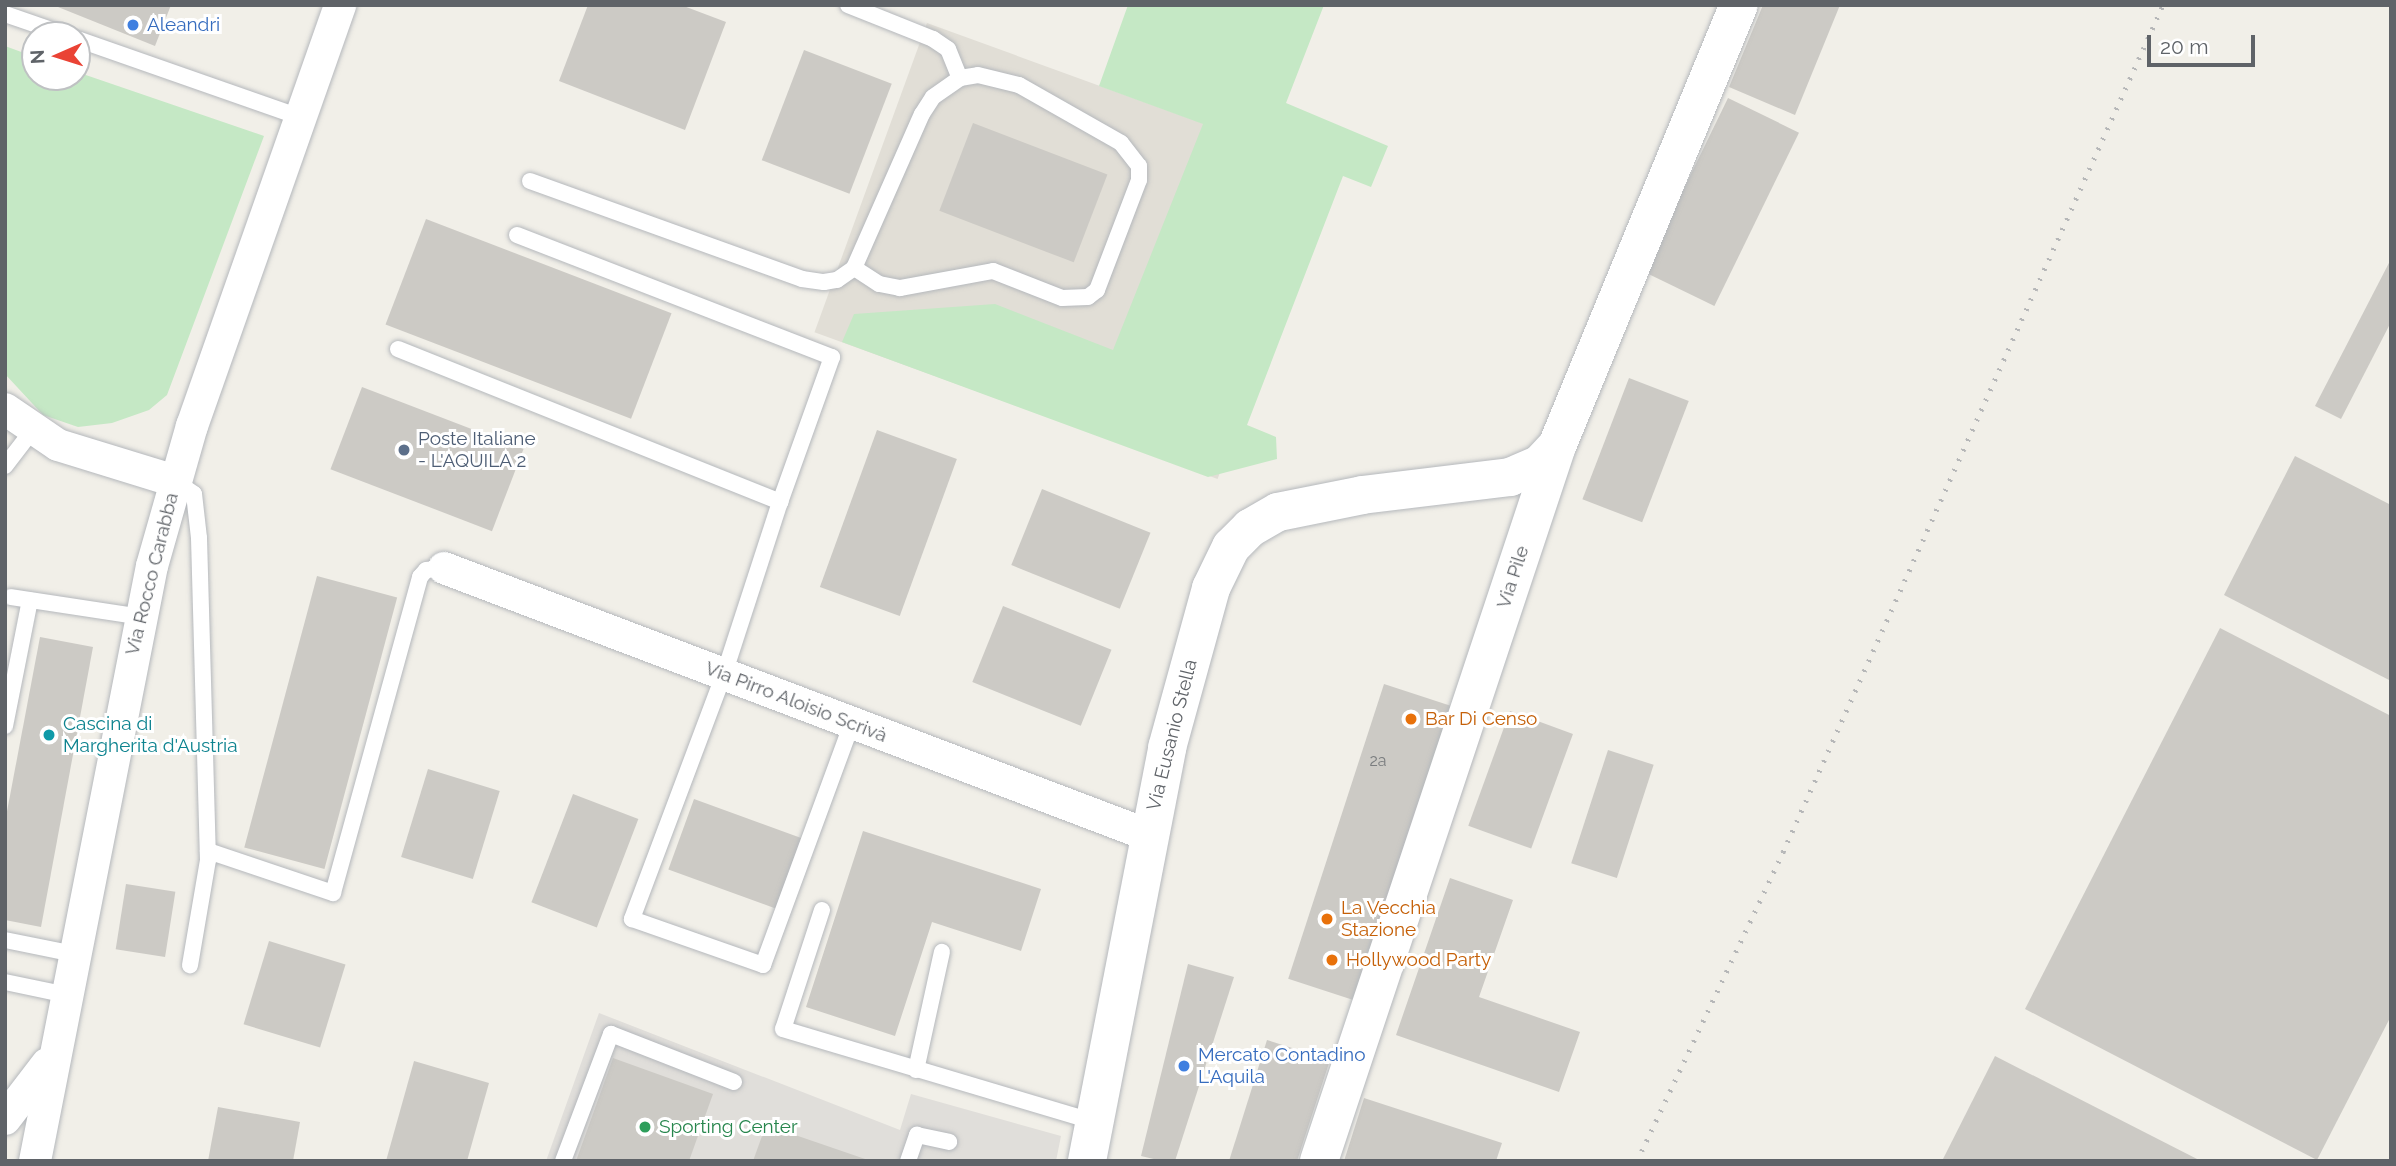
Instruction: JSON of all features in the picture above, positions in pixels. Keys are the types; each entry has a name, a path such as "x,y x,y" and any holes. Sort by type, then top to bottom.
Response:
{"street":[{"name":"Via Rocco Carabba","path":"35,1161 141,617 175,481 340,5"},
{"name":"Via Pile","path":"1319,1161 1557,446 1739,5"},
{"path":"5,409 32,431 58,445 175,481"},
{"name":"Via Eusanio Stella","path":"1087,1161 1148,835 1211,588 1240,536 1258,522 1295,508 1521,474 1557,446"},
{"name":"Via Eusanio Stella","path":"1453,486 1482,491 1507,506 1517,529 1517,564"},
{"name":"Via Pirro Aloisio Scrivà","path":"444,568 1148,835"},
{"path":"5,1119 28,1094 57,1044"}],"lane":[{"path":"848,5 933,38 947,50 960,78"},
{"path":"5,14 25,21"},
{"path":"91,44 300,117"},
{"path":"530,181 802,279 837,280 854,268 922,114 939,91 960,78 978,75 1019,85 1121,143 1132,153 1139,180 1097,290 1088,297 1062,298 993,271 900,288 879,284 854,268"},
{"path":"517,235 832,358 780,502 724,674 632,919 763,965 852,723"},
{"path":"398,349 780,502"},
{"path":"5,466 32,431"},
{"path":"175,481 194,494 198,523 208,850 206,890 190,965"},
{"path":"208,850 333,893 421,577 426,570 444,568"},
{"path":"11,597 141,617"},
{"path":"5,726 30,600"},
{"path":"822,910 783,1030 1094,1122"},
{"path":"5,940 74,954"},
{"path":"916,1070 942,952"},
{"path":"5,982 67,995"},
{"path":"563,1161 611,1034 734,1082"},
{"path":"908,1161 917,1135 949,1142"}],"shaded area":[{"path":"927,23 1330,170 1218,479 814,332"},
{"path":"599,1013 900,1130 911,1094 1061,1136 1056,1161 546,1161"}],"green space":[{"path":"1128,5 1324,5 1286,103 1388,146 1371,187 1343,176 1247,425 1276,437 1277,459 1208,477 842,342 854,314 995,304 1113,350 1203,124 1099,86"},
{"path":"5,46 21,52 21,91 91,91 91,77 264,136 167,395 149,410 112,423 78,427 43,415 5,374"}],"building":[{"name":"Aleandri","path":"53,5 171,5 155,46"},
{"path":"588,5 681,5 726,22 685,130 559,81"},
{"path":"1763,5 1840,5 1795,115 1729,87"},
{"path":"804,50 892,84 849,194 762,160"},
{"path":"1728,98 1799,133 1714,306 1643,271"},
{"path":"973,123 1107,175 1074,262 939,211"},
{"path":"426,219 672,313 631,419 386,324"},
{"path":"2391,259 2391,322 2341,419 2315,406"},
{"path":"1629,378 1689,401 1642,522 1582,499"},
{"path":"362,387 524,449 492,531 330,469"},
{"path":"877,430 957,459 900,616 820,587"},
{"path":"2295,456 2391,505 2391,681 2224,595"},
{"path":"1042,489 1150,533 1120,609 1011,565"},
{"path":"317,576 397,597 324,869 244,847"},
{"path":"1003,606 1111,650 1081,726 972,682"},
{"path":"2220,628 2391,716 2391,1016 2317,1160 2025,1009"},
{"name":"Cascina di Margherita d'Austria","path":"40,637 93,647 41,927 5,920 5,822"},
{"path":"1384,684 1451,706 1355,1000 1288,979"},
{"path":"1510,711 1573,734 1531,849 1468,826"},
{"path":"1608,750 1654,765 1617,878 1571,863"},
{"path":"428,769 500,791 473,879 401,857"},
{"path":"573,794 638,819 597,927 531,902"},
{"path":"694,799 801,838 775,908 668,869"},
{"path":"863,831 1041,889 1021,951 932,922 895,1036 806,1007"},
{"path":"1450,878 1513,900 1479,997 1580,1032 1559,1092 1396,1035"},
{"path":"126,884 175,892 165,957 116,949"},
{"path":"269,941 346,964 320,1048 244,1024"},
{"name":"Mercato Contadino L'Aquila","path":"1188,964 1234,977 1175,1161 1162,1161 1141,1156"},
{"path":"1267,1040 1330,1060 1297,1161 1229,1161"},
{"path":"1995,1056 2201,1161 1942,1161"},
{"name":"Sporting Center","path":"613,1058 713,1094 689,1161 576,1161"},
{"path":"414,1061 489,1083 467,1161 386,1161"},
{"path":"1364,1098 1502,1143 1496,1161 1344,1161"},
{"path":"218,1107 300,1122 293,1161 208,1161"},
{"path":"766,1125 868,1160 868,1161 753,1161"}],"railway":[{"path":"1637,1161 1783,852 2163,5"}],"place":[{"name":"Aleandri","path":"133,25"},
{"name":"Poste Italiane - L'AQUILA 2","path":"404,450"},
{"name":"Bar Di Censo","path":"1411,719"},
{"name":"Cascina di Margherita d'Austria","path":"49,735"},
{"name":"La Vecchia Stazione","path":"1327,919"},
{"name":"Hollywood Party","path":"1332,960"},
{"name":"Mercato Contadino L'Aquila","path":"1184,1066"},
{"name":"Sporting Center","path":"645,1127"}]}
